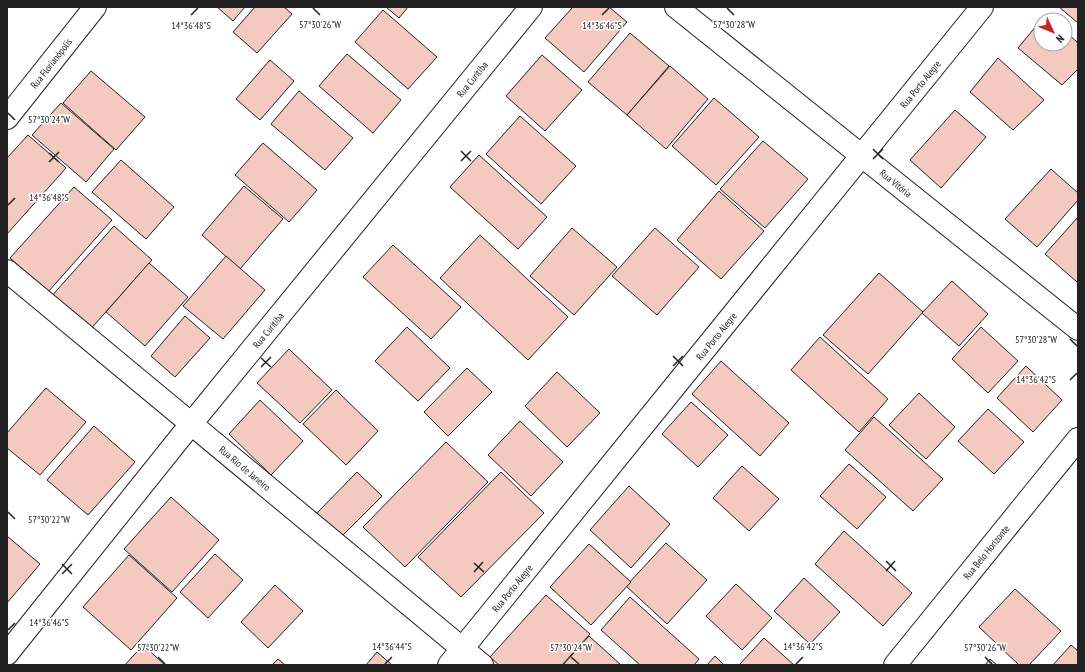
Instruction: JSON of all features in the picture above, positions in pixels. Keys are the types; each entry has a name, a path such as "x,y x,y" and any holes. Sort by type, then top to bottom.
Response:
{"street":[{"name":"Rua Florianópolis","path":"7,118 95,7"},
{"name":"Rua Curitiba","path":"7,654 531,7"},
{"name":"Rua Vitória","path":"676,7 1078,329"},
{"name":"Rua Porto Alegre","path":"456,657 982,7"},
{"name":"Rua Rio de Janeiro","path":"7,271 192,424 456,657 482,665"},
{"name":"Rua Belo Horizonte","path":"895,665 1078,439"}],"building":[{"path":"217,7 245,7 233,21"},
{"path":"255,7 284,7 292,14 257,53 233,32"},
{"path":"386,7 408,7 399,18"},
{"path":"573,7 609,7 627,22 584,72 545,38"},
{"path":"1059,7 1078,7 1078,23 1073,19 1073,12 1065,12"},
{"path":"383,10 437,57 408,89 355,42"},
{"path":"1033,30 1033,52 1073,52 1073,38 1078,43 1078,69 1062,85 1018,48"},
{"path":"630,33 669,66 627,115 588,82"},
{"path":"347,54 401,100 373,133 319,86"},
{"path":"542,55 582,90 545,131 506,96"},
{"path":"998,58 1044,100 1013,130 970,92"},
{"path":"270,60 294,81 260,120 236,99"},
{"path":"670,66 708,99 666,149 627,115"},
{"path":"91,71 145,117 116,150 63,103"},
{"path":"299,91 353,138 325,170 271,124"},
{"path":"714,98 759,137 716,185 672,146"},
{"path":"61,103 114,149 86,182 32,135"},
{"path":"955,110 986,137 941,188 910,160"},
{"path":"520,116 576,166 541,204 486,154"},
{"path":"28,135 66,168 7,234 7,158"},
{"path":"763,141 808,179 765,228 720,189"},
{"path":"263,143 317,190 289,222 235,175"},
{"path":"479,155 547,217 518,249 450,187"},
{"path":"121,160 174,207 146,239 92,192"},
{"path":"1051,169 1078,193 1078,200 1037,247 1005,219"},
{"path":"244,186 283,219 240,269 202,235"},
{"path":"74,187 112,220 48,292 10,258"},
{"path":"719,191 764,231 721,279 677,240"},
{"path":"1078,217 1078,280 1077,282 1045,254"},
{"path":"114,226 152,260 88,332 50,298"},
{"path":"572,228 617,267 574,315 530,276"},
{"path":"655,228 699,267 657,315 612,276"},
{"path":"480,235 568,317 528,360 440,278"},
{"path":"393,245 461,307 431,339 363,277"},
{"path":"226,256 265,290 223,339 183,306"},
{"path":"149,263 188,297 145,346 106,312"},
{"path":"879,273 923,312 868,374 823,335"},
{"path":"952,281 988,314 959,346 922,313"},
{"path":"185,316 210,338 175,377 151,356"},
{"path":"407,327 450,368 418,401 375,361"},
{"path":"981,327 1018,361 988,393 952,359"},
{"path":"820,337 888,399 859,432 791,370"},
{"path":"289,349 332,390 300,423 257,383"},
{"path":"721,361 789,423 760,456 692,394"},
{"path":"1026,366 1062,400 1033,432 997,398"},
{"path":"467,368 492,392 448,436 424,412"},
{"path":"557,372 600,413 567,447 525,406"},
{"path":"46,388 86,422 40,475 7,448 7,433"},
{"path":"336,390 378,431 346,465 303,424"},
{"path":"919,393 955,427 926,459 889,425"},
{"path":"260,400 303,441 271,475 229,434"},
{"path":"691,402 728,435 698,467 662,434"},
{"path":"988,409 1024,442 994,474 958,441"},
{"path":"874,417 943,479 913,511 845,450"},
{"path":"520,421 563,462 531,496 488,455"},
{"path":"94,426 135,462 88,515 47,480"},
{"path":"446,442 488,482 405,567 363,527"},
{"path":"849,464 886,497 857,529 820,496"},
{"path":"742,466 779,499 749,531 713,498"},
{"path":"357,472 382,496 338,540 314,516"},
{"path":"501,472 544,513 461,597 418,557"},
{"path":"629,486 670,524 631,568 590,530"},
{"path":"171,497 219,540 172,592 124,549"},
{"path":"844,531 912,593 883,626 815,564"},
{"path":"7,536 40,564 7,603"},
{"path":"666,543 707,580 667,624 626,586"},
{"path":"589,544 631,582 591,625 550,587"},
{"path":"215,554 243,580 208,618 180,592"},
{"path":"129,555 177,598 131,650 83,607"},
{"path":"804,578 840,612 810,644 774,611"},
{"path":"736,584 772,618 742,650 706,616"},
{"path":"275,585 303,611 268,648 241,622"},
{"path":"1015,589 1061,631 1029,665 1019,665 979,627"},
{"path":"546,595 590,634 562,665 499,665 490,657"},
{"path":"630,597 699,659 694,665 640,665 601,630"},
{"path":"589,636 621,665 563,665"},
{"path":"764,638 794,665 739,665"},
{"path":"143,645 165,665 125,665"},
{"path":"1071,645 1078,651 1078,665 1053,665"},
{"path":"377,652 392,665 366,665"},
{"path":"715,656 724,665 707,665"},
{"path":"278,659 285,665 272,665"},
{"path":"990,659 997,665 985,665"}]}
